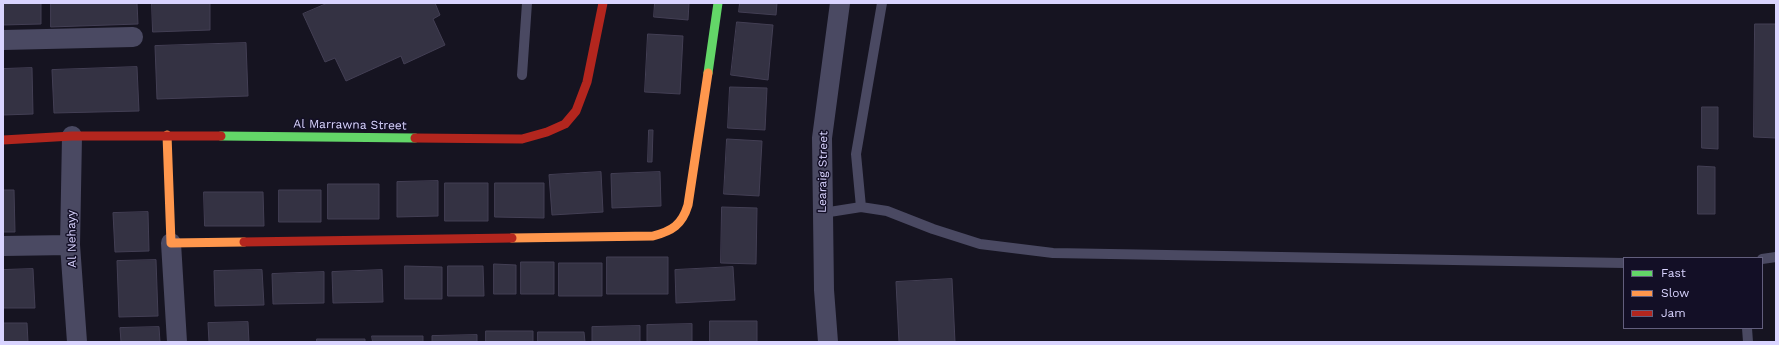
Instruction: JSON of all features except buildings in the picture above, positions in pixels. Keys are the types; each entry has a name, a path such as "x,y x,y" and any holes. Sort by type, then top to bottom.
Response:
{"street":[{"name":"Al Marrawna Street","path":"3,140 72,136 167,135 522,139 544,133 561,126 571,119 584,94 603,3"},
{"path":"171,243 653,236 667,233 679,225 685,216 688,205 718,3"},
{"name":"Learaig Street","path":"828,342 824,290 822,138 840,3"},
{"path":"3,40 133,37"},
{"path":"167,135 171,243 177,342"},
{"name":"Al Nehayy","path":"72,136 70,245 77,342"},
{"path":"3,246 70,245"}],"lane":[{"path":"522,75 527,3"},
{"path":"861,207 856,154 882,3"},
{"path":"823,213 861,207 887,211 933,229 980,244 1053,253 1623,263"},
{"path":"1763,260 1776,257"},
{"path":"1747,329 1748,342"}],"traffic: fast":[{"path":"708,73 718,3"},
{"path":"221,136 415,138"}],"traffic: slow":[{"path":"512,238 653,236 666,232 675,226 683,218 688,205 708,73"},
{"path":"167,135 171,243 244,242"}],"traffic: jam":[{"path":"415,138 522,139 547,132 565,124 576,111 587,82 603,3"},
{"path":"3,140 72,136 221,136"},
{"path":"244,242 512,238"}]}
